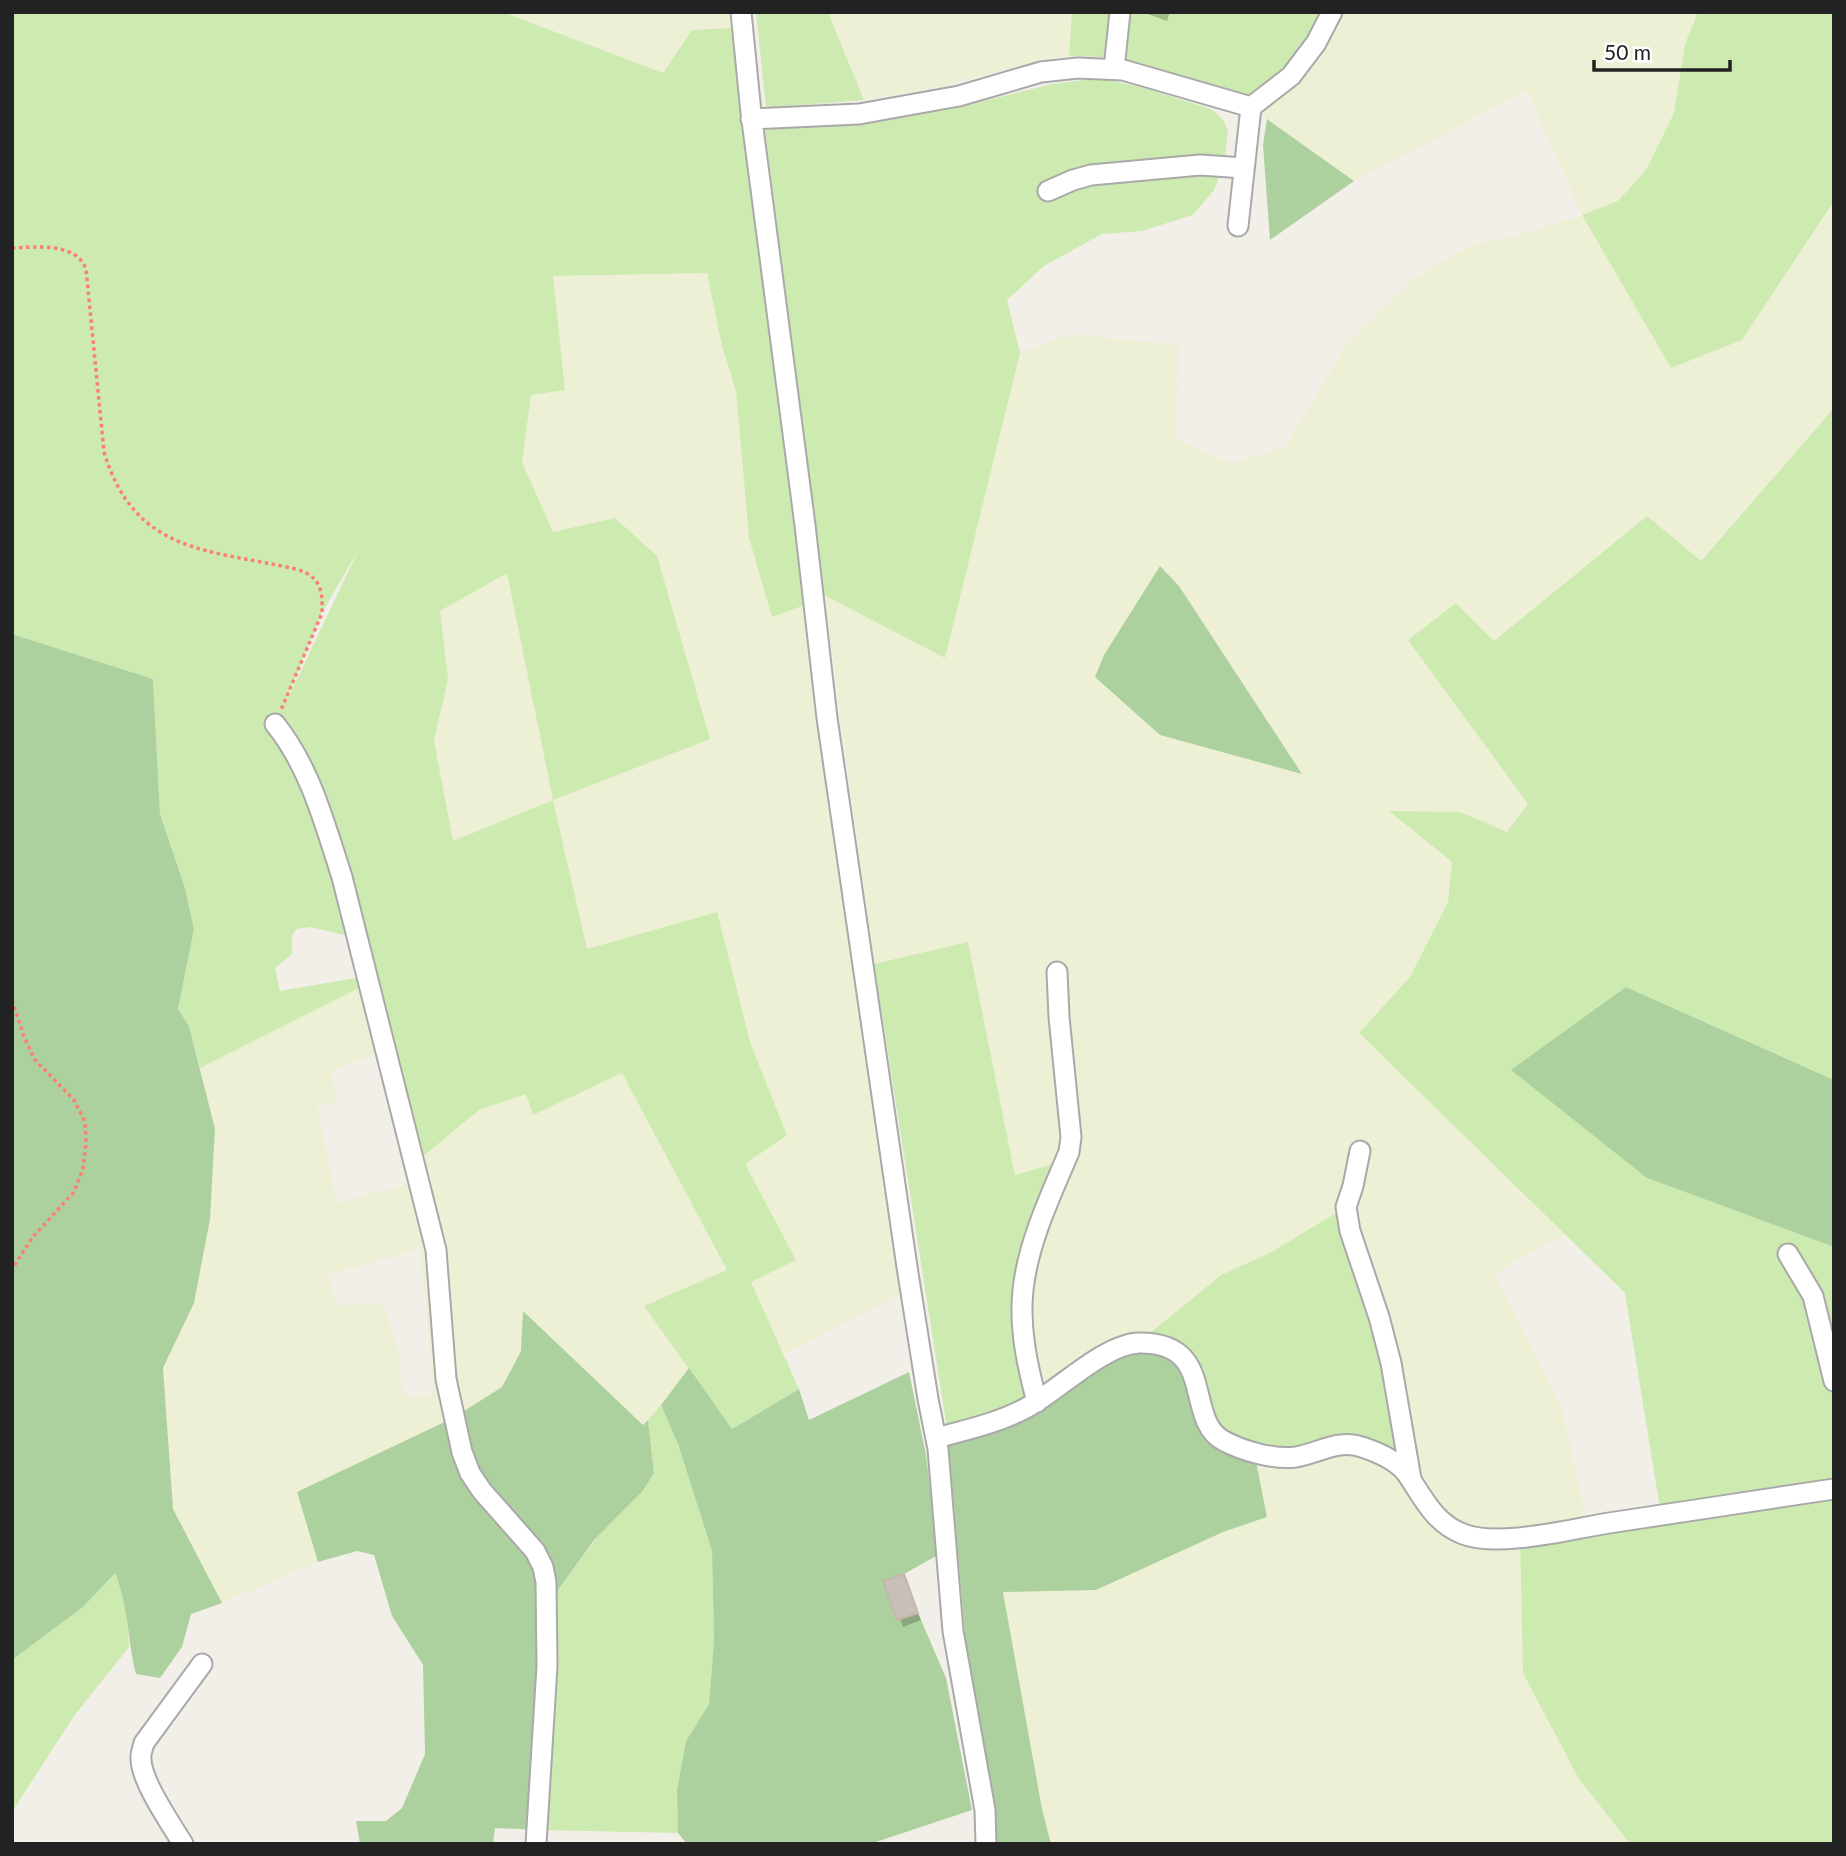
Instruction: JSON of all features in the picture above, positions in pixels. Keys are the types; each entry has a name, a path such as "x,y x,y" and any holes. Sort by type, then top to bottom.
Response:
{"street":[{"path":"741,12 751,119 806,525 827,718 905,1254 936,1438 953,1631 985,1810 986,1844"},
{"path":"1114,69 1120,12"},
{"path":"1238,226 1251,107 1291,76 1316,43 1332,12"},
{"path":"751,119 859,114 959,96 1041,72 1079,68 1123,70 1251,107"},
{"path":"1048,191 1073,180 1102,173 1200,165 1244,168"},
{"path":"275,724 291,745 331,843 406,1126 436,1250 446,1379 462,1452 470,1473 482,1491 534,1551 543,1567 548,1604 548,1666 536,1844"},
{"path":"1037,1402 1025,1351 1023,1290 1031,1248 1069,1152 1071,1137 1057,972"},
{"path":"1360,1151 1346,1207 1350,1231 1379,1317 1391,1363 1412,1483"},
{"path":"1788,1254 1813,1296 1834,1381"},
{"path":"936,1438 984,1425 1026,1409 1113,1349 1139,1343 1168,1348 1189,1366 1196,1381 1203,1413 1216,1436 1277,1457 1292,1457 1333,1445 1359,1446 1392,1461 1405,1472 1436,1516 1461,1534 1479,1539 1533,1535 1834,1489"},
{"path":"183,1844 154,1795 140,1759 144,1743 202,1664"}],"path":[{"path":"12,248 61,249 78,255 83,260 104,452 111,475 141,518 160,534 179,543 200,550 296,569 309,573 318,583 323,597 322,613 275,724"},
{"path":"12,1000 35,1060 74,1100 85,1122 86,1143 83,1169 74,1192 32,1238 12,1269"}],"green space":[{"path":"12,12 503,12 663,73 692,30 731,28 805,605 772,617 749,538 736,391 722,346 707,273 553,276 565,390 531,395 522,462 553,532 615,518 657,556 710,739 553,800 587,949 717,912 751,1045 787,1135 745,1164 796,1260 751,1282 799,1389 732,1429 644,1306 727,1270 622,1073 533,1115 526,1094 479,1110 415,1163 369,983 200,1068 189,1026 178,1009 194,929 185,888 160,814 153,679 12,634","holes":["359,549 288,698 287,698 322,613","507,573 553,800 453,841 434,741 448,679 440,611","311,927 348,936 356,978 280,991 275,968 292,954 292,936 296,929"]},
{"path":"503,12 730,12 731,28 692,30 663,73"},
{"path":"756,12 828,12 864,100 766,108"},
{"path":"828,12 1072,12 1069,56 930,89 864,100"},
{"path":"1072,12 1332,12 1262,98 1104,57 1069,56"},
{"path":"1332,12 1698,12 1685,44 1674,113 1646,170 1618,201 1742,340 1834,201 1834,408 1700,561 1647,517 1493,641 1408,639 1528,804 1507,832 1460,812 1390,811 1452,863 1448,902 1410,977 1359,1033 1565,1234 1494,1274 1562,1408 1588,1527 1579,1779 1628,1841 1635,1844 1051,1844 1042,1809 1003,1591 1096,1590 1223,1532 1267,1517 1254,1451 1270,1253 1221,1275 1138,1343 1037,1402 1023,1290 1065,1160 1015,1175 968,943 874,964 824,595 945,657 1020,353 1070,334 1178,345 1177,440 1230,463 1285,447 1349,341 1416,277 1473,244 1519,235 1582,215 1527,91 1354,181 1251,107","holes":["1161,566 1302,773 1160,735 1095,677 1104,655"]},
{"path":"1698,12 1834,12 1834,201 1742,340 1671,368 1582,215 1618,201 1646,170 1674,113 1685,44"},
{"path":"1100,78 1144,88 1211,109 1222,118 1228,131 1224,166 1214,190 1193,215 1142,231 1102,234 1044,266 1007,300 1020,353 945,658 824,595 765,130 877,122 956,108 1052,84"},
{"path":"1267,119 1354,181 1270,240 1263,145"},
{"path":"707,273 722,346 736,391 749,538 772,617 805,605 820,743 890,1208 900,1294 784,1355 751,1282 795,1260 745,1164 787,1134 751,1045 717,913 587,949 553,800 453,842 434,742 448,679 440,611 507,572 553,799 615,518 553,532 522,462 531,395 565,390 553,276"},
{"path":"1834,408 1834,1080 1626,987 1647,1178 1834,1247 1834,1844 1635,1844 1628,1841 1579,1779 1523,1673 1520,1536 1661,1515 1625,1293 1359,1033 1410,977 1448,902 1452,862 1389,811 1460,812 1507,832 1528,804 1408,640 1456,603 1494,641 1647,516 1701,561"},
{"path":"1160,566 1179,586 1302,774 1160,735 1095,677 1104,655"},
{"path":"12,634 153,679 160,814 185,888 194,929 178,1009 189,1026 215,1129 210,1219 194,1303 163,1368 173,1509 222,1603 191,1614 182,1647 160,1678 136,1674 123,1598 115,1573 83,1607 12,1660"},
{"path":"968,942 1015,1175 1066,1160 1023,1290 1037,1402 948,1435 874,964"},
{"path":"369,982 416,1162 479,1110 526,1094 533,1114 622,1073 727,1271 644,1306 689,1368 643,1425 521,1351 502,1387 453,1418 297,1492 318,1562 222,1603 173,1509 163,1368 194,1303 210,1219 215,1129 200,1068","holes":["375,1055 407,1184 337,1203 317,1106 337,1101 331,1070","420,1249 434,1393 409,1397 402,1391 398,1348 385,1309 374,1302 338,1306 328,1275"]},
{"path":"1626,987 1834,1080 1834,1247 1647,1178 1511,1070"},
{"path":"1346,1207 1412,1483 1376,1452 1309,1454 1238,1447 1138,1343 1221,1275 1270,1253"},
{"path":"523,1311 643,1425 648,1420 654,1473 642,1492 595,1539 548,1604 537,1830 495,1828 493,1844 360,1844 356,1821 386,1821 402,1808 425,1754 423,1665 392,1616 374,1555 357,1551 318,1562 297,1492 453,1418 502,1387 521,1351"},
{"path":"1113,1349 1180,1356 1210,1428 1254,1451 1267,1517 1223,1532 1096,1590 1003,1592 1042,1809 1051,1844 995,1844 995,1802 966,1647 948,1435 975,1428"},
{"path":"689,1368 732,1429 799,1389 809,1420 909,1372 926,1455 938,1555 883,1582 897,1620 918,1613 946,1678 972,1810 870,1844 687,1844 678,1833 677,1790 686,1741 709,1704 714,1641 712,1551 678,1444 661,1405"},
{"path":"661,1405 678,1444 712,1551 714,1641 709,1704 686,1741 677,1790 678,1833 537,1830 548,1604 598,1536 642,1492 654,1473 648,1420"},
{"path":"115,1572 126,1603 129,1647 74,1716 12,1812 12,1660 83,1607"}],"building":[{"path":"904,1574 918,1613 897,1620 883,1581"}]}
